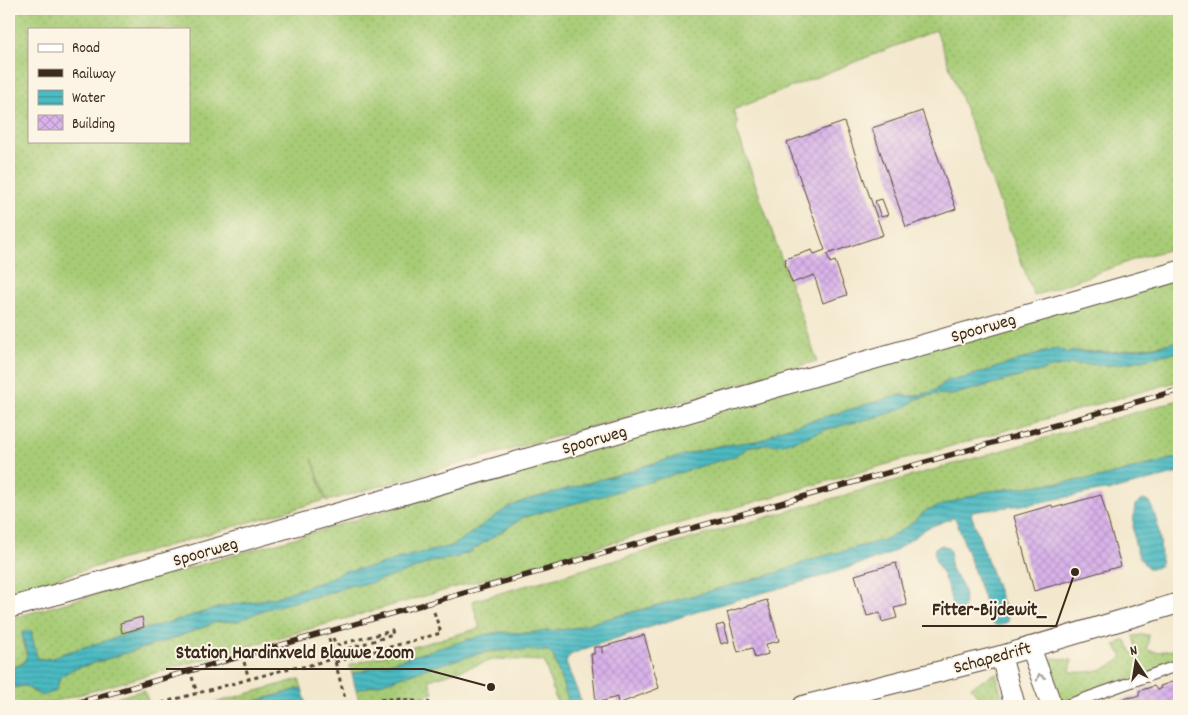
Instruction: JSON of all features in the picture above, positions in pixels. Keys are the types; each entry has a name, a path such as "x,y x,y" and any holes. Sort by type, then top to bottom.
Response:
{"street":[{"name":"Spoorweg","path":"9,608 1179,271"},
{"name":"Schapedrift","path":"810,705 1001,656 1179,604"},
{"path":"1030,647 1052,706"},
{"path":"1001,656 1015,706"}],"lane":[{"path":"1064,706 1179,665"}],"path":[{"path":"154,705 294,667 303,667 335,660 441,633 433,609"},
{"path":"333,653 393,635 392,631 336,645 331,638 333,653 348,706 389,698 408,699 428,704 429,701"},
{"path":"244,662 249,679"},
{"path":"192,676 198,693"}],"green space":[{"path":"9,9 1179,9 1179,247 1141,257 1034,296 936,30 733,110 738,123 736,129 817,361 715,392 327,501 312,458 325,500 9,592"},
{"path":"1179,271 1179,341 1111,352 1074,351 1068,353 1051,350 964,378 947,381 934,391 924,394 914,396 900,395 779,430 767,438 757,441 718,446 523,501 452,546 404,557 372,567 344,571 324,581 273,598 221,607 51,658 37,658 31,631 22,634 27,658 26,662 9,669 9,619 305,535"},
{"path":"1179,351 1179,381 39,706 9,706 9,688 25,686 39,695 56,691 60,677 71,670 172,639 217,622 238,621 263,610 351,585 358,585 400,574 434,561 468,553 524,517 735,456 751,446 792,442 824,430 888,414 907,406 912,401 927,396 938,394 952,395 1055,367 1072,364 1111,365"},
{"path":"1179,400 1179,457 1098,478 983,492 927,510 907,527 884,540 813,559 777,573 569,629 525,633 499,632 484,635 352,674 349,665 480,628 472,601"},
{"path":"1149,635 1147,650 1157,652 1179,649 1179,662 1059,704 1044,660 1054,658 1072,660 1070,672 1098,670 1117,662 1123,657 1115,646 1120,642 1126,640 1132,653 1137,652 1133,636"},
{"path":"510,650 549,651 552,653 570,706 558,706 544,661 496,659 429,680 433,693 427,695 425,700 417,697 392,695 359,701 356,690 451,661 490,652"},
{"path":"996,673 1004,706 972,706 980,699 971,687"},
{"path":"299,679 302,688 239,706 204,706"},
{"path":"144,690 150,706 87,706"}],"water":[{"path":"1179,341 1178,352 1111,365 1072,364 1055,367 952,395 938,394 916,399 907,406 888,414 824,430 792,442 777,445 751,446 735,456 606,495 524,517 468,553 454,558 434,561 367,584 351,585 263,610 238,621 217,622 172,639 71,670 60,677 56,691 42,696 25,686 9,688 9,669 22,664 26,657 23,632 31,631 37,658 51,658 221,607 273,598 324,581 344,571 372,567 404,557 452,546 507,508 523,501 718,446 757,441 779,430 900,395 914,396 924,394 934,391 947,381 964,378 1051,350 1059,349 1068,353 1074,351 1111,352 1158,346"},
{"path":"1179,457 1179,473 1108,491 1104,490 1036,503 972,512 971,514 1009,621 999,626 993,624 956,520 953,518 927,528 885,556 823,576 708,608 570,655 566,662 583,706 570,706 554,658 549,651 488,651 356,690 352,674 484,635 499,632 525,633 569,629 777,573 813,559 884,540 907,527 927,510 983,492 1098,478"},
{"path":"1143,500 1149,502 1152,508 1159,533 1161,559 1160,566 1155,568 1148,568 1142,562 1134,539 1135,505"},
{"path":"942,545 948,547 951,555 951,569 959,580 964,594 964,607 960,615 957,616 953,613 949,591 934,552 935,548"},
{"path":"302,688 306,703 296,706 239,706"}],"building":[{"path":"922,111 956,209 906,227 872,128"},
{"path":"844,122 883,235 827,254 830,263 835,261 847,295 823,303 814,275 792,283 785,264 785,259 812,250 814,254 825,250 787,142"},
{"path":"882,199 888,215 881,217 875,201"},
{"path":"1101,495 1121,566 1034,591 1014,516 1052,505 1053,508"},
{"path":"896,563 907,605 894,608 897,618 882,622 880,613 867,616 855,575"},
{"path":"767,600 779,641 766,644 768,654 755,658 752,648 738,652 727,612"},
{"path":"142,617 144,627 122,633 120,623"},
{"path":"724,624 729,642 721,644 716,626"},
{"path":"644,635 659,688 618,704 617,697 596,703 591,654 594,654 594,647 602,647"},
{"path":"1178,680 1179,706 1110,705 1118,704 1117,702 1127,698 1139,696 1139,691 1154,686 1157,690 1161,688 1160,686"}],"railway":[{"path":"66,706 1179,390"}],"place":[{"name":"Fitter-Bijdewit_","path":"1075,572"},
{"name":"Station Hardinxveld Blauwe Zoom","path":"491,687"}]}
